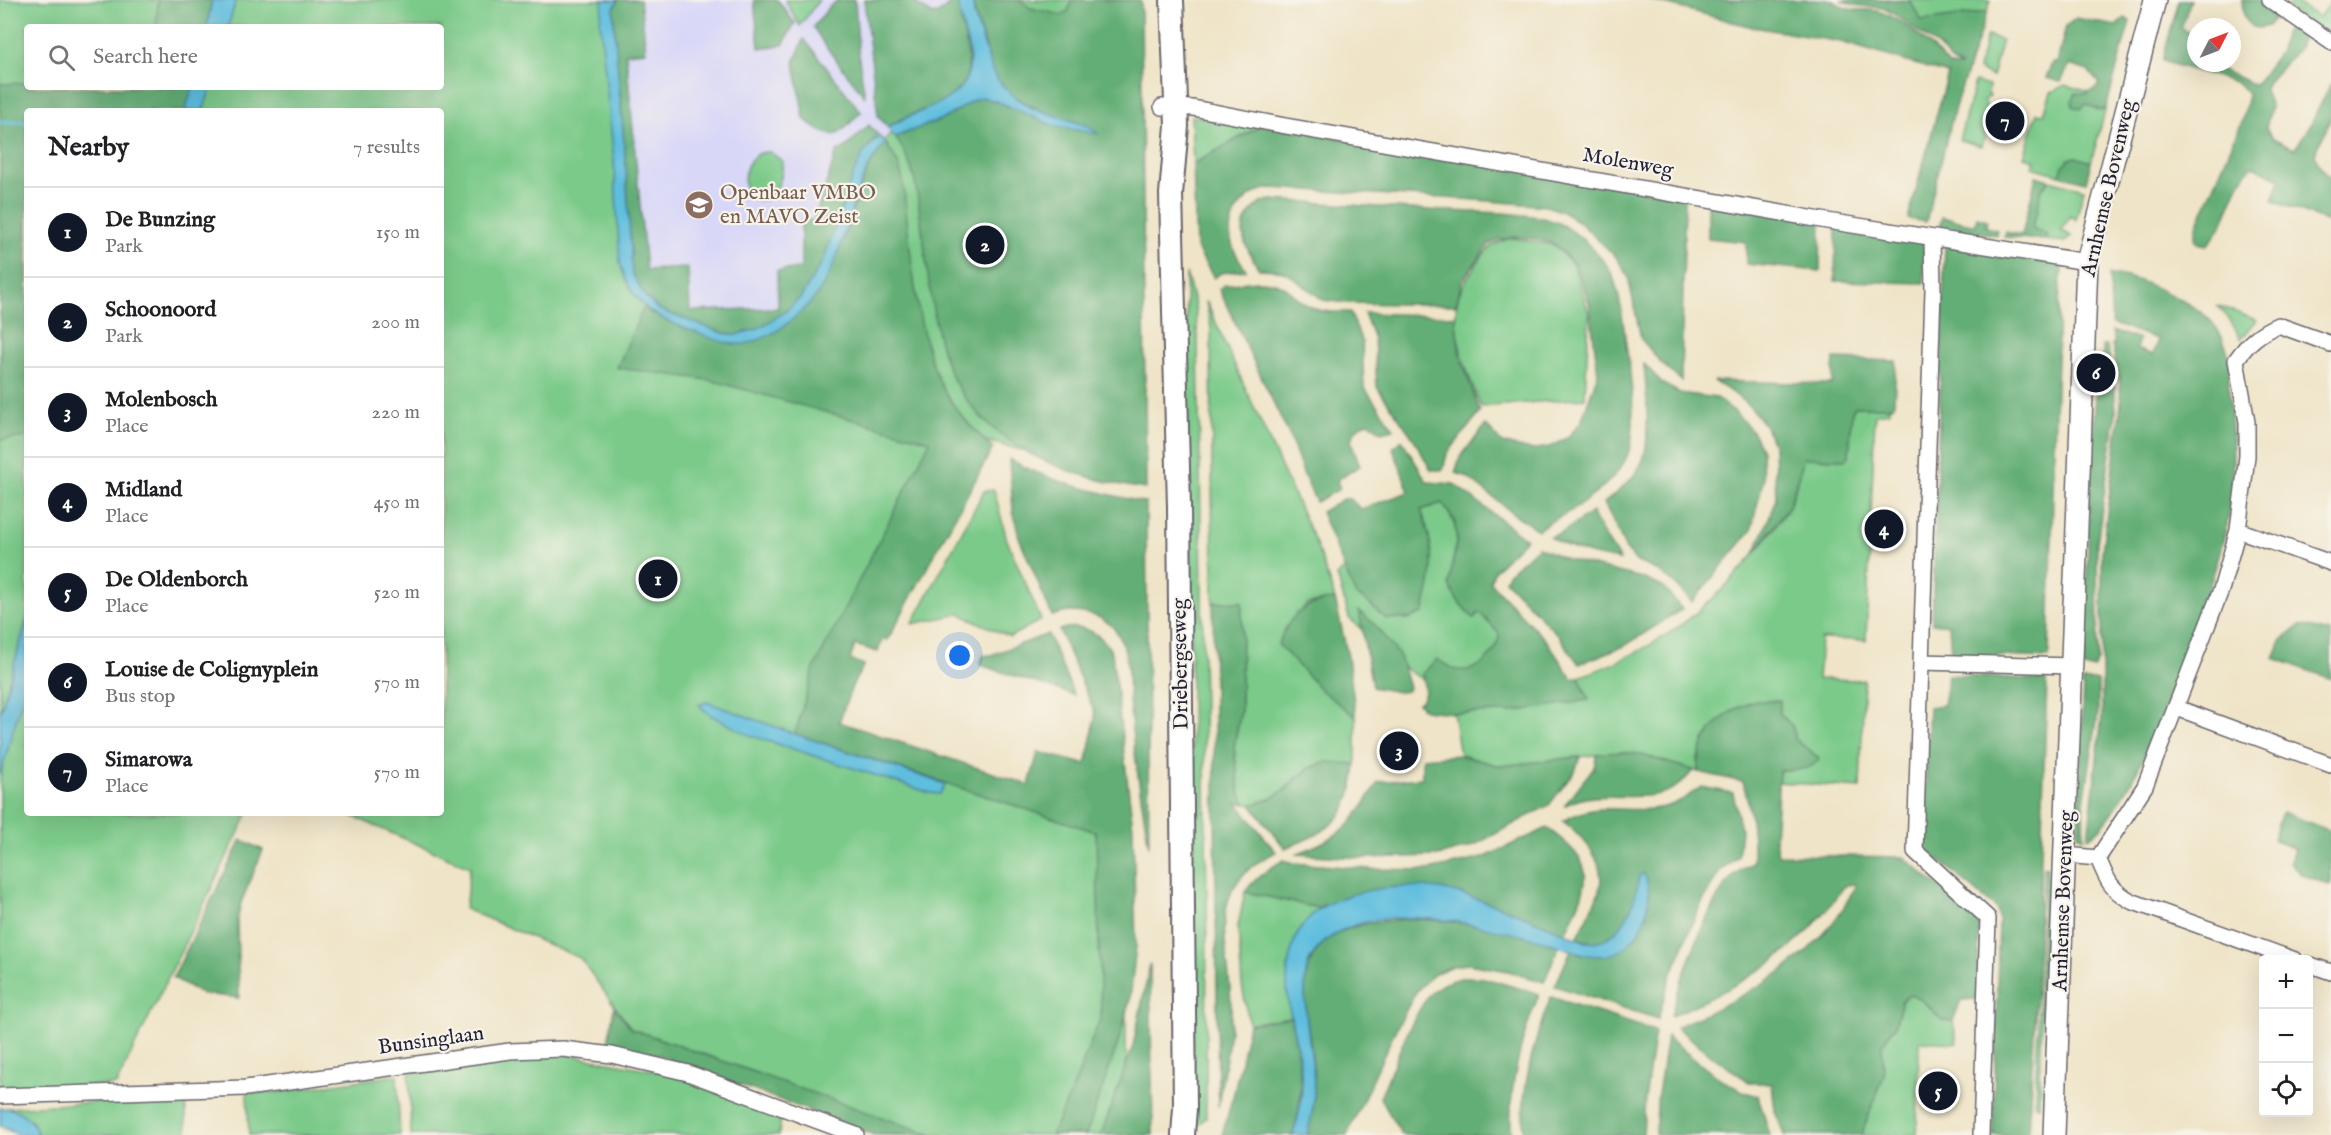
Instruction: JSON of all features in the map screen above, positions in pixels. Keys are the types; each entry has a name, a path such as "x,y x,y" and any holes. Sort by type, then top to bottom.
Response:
{"main road":[{"name":"Arnhemse Bovenweg","path":"2054,1135 2087,262 2155,0"},
{"name":"Driebergseweg","path":"1172,10 1162,56 1169,107 1165,160 1171,194 1179,507 1185,1084 1183,1135"}],"street":[{"path":"2270,0 2331,42"},
{"name":"Molenweg","path":"1169,107 1193,108 1932,238 2087,262"},
{"path":"1932,238 1933,290 1915,851 1988,918 1981,1135"},
{"path":"2098,858 2145,786 2221,590 2238,530 2247,456 2247,422 2236,360 2260,333 2278,325 2331,344"},
{"path":"2238,530 2331,563"},
{"path":"1921,662 2073,666"},
{"path":"2177,708 2331,765"},
{"path":"2065,855 2098,858"},
{"path":"2098,858 2108,883 2117,893 2131,901 2281,955"},
{"path":"2313,966 2331,972"},
{"name":"Bunsinglaan","path":"0,1096 246,1088 510,1051 564,1049 612,1056 688,1073 856,1135"}],"shaded area":[{"path":"610,0 968,0 816,284 758,335 638,295"}],"green space":[{"path":"0,0 610,0 627,266 685,325 792,312 866,159 897,127 968,0 1137,0 1044,456 947,431 805,727 1126,833 1126,1069 1104,1135 892,1135 639,1040 580,958 465,909 470,867 352,816 444,816 444,108 24,108 24,630 0,714"},
{"path":"158,0 212,0 208,24 156,24"},
{"path":"618,0 640,0 646,51 626,53 646,270 688,268 690,311 778,308 777,271 801,268 801,221 814,220 837,151 845,148 869,125 879,136 872,141 853,175 824,259 801,297 785,312 757,329 735,335 723,333 658,309 644,295 632,273 614,24 614,8"},
{"path":"754,0 778,0 795,23 783,45 759,48"},
{"path":"785,0 819,0 800,26"},
{"path":"838,0 855,0 859,59 865,97 813,27"},
{"path":"864,0 912,0 932,15 938,14 954,0 958,0 968,60 967,73 962,86 952,97 904,118 888,128 878,116"},
{"path":"973,0 1019,0 1031,8 1062,15 1068,11 1072,0 1141,0 1146,489 1091,478 1064,469 1014,444 972,407 956,384 942,351 930,292 918,197 908,160 895,137 945,118 982,97 1054,126 1097,133 1080,123 1025,103 1002,86 992,71"},
{"path":"1650,0 1834,0 1846,8 1876,11 1893,17 1919,36 1950,66 1961,67 1951,61 1939,47 1894,14 1883,8 1853,5 1841,0 1909,0 1922,21 1987,12 1955,107 1926,222 1908,219 1948,74 1841,42 1748,26"},
{"path":"1909,0 1991,0 1987,12 1921,21"},
{"path":"2179,0 2191,0 2181,28 2187,32 2187,68 2162,61"},
{"path":"2242,0 2257,0 2276,15 2268,26 2260,28 2250,26 2243,13"},
{"path":"2291,0 2319,17 2331,1 2331,38 2288,8"},
{"path":"2076,18 2116,26 2125,18 2130,21 2106,108 2101,111 2086,104 2081,109 2072,106 2076,93 2085,94 2096,89 2099,82 2088,71 2069,65 2061,82 2046,78 2052,63 2057,63 2066,26"},
{"path":"2297,24 2304,29 2299,48 2267,83 2265,90 2271,107 2266,128 2273,138 2295,149 2312,122 2331,83 2331,117 2315,155 2319,165 2331,180 2331,223 2273,201 2280,179 2253,166 2241,182 2215,237 2207,245 2197,243 2195,238 2197,226 2243,119 2248,94 2238,83 2200,72 2227,72 2255,85 2280,51 2284,33 2288,28"},
{"path":"1987,36 2002,40 1992,77 1978,69"},
{"path":"804,39 861,112 839,133 825,133 804,119 794,62"},
{"path":"1975,82 1989,86 1990,96 1985,100 1987,113 1991,116 1982,146 1959,140"},
{"path":"24,83 24,90 192,90 186,108 24,108 24,437 0,440 0,84"},
{"path":"2065,85 2091,92 2085,94 2086,104 2101,111 2106,108 2091,162 2076,157 2063,166 2060,175 2032,167 2035,160 2024,157 2037,113 2044,114 2051,92"},
{"path":"1191,116 1262,125 1193,164"},
{"path":"1262,125 1685,197 1681,381 1661,363 1641,339 1628,276 1616,257 1579,222 1561,211 1546,206 1271,188 1262,190 1245,200 1234,215 1231,224 1230,234 1233,247 1246,270 1221,273 1214,278 1196,247 1193,164"},
{"path":"886,143 898,163 903,180 916,294 929,353 938,379 959,413 993,448 889,637 886,640 882,639 878,652 855,645 850,660 864,665 853,684 839,722 1029,785 1038,752 1084,764 1087,761 1095,713 1059,630 1075,628 1090,631 1108,646 1112,653 1133,828 1136,946 1130,999 1118,1043 1086,1135 1051,1135 1071,1093 1101,1016 1096,832 795,734 814,668 930,441 710,380 617,368 644,307 649,312 734,345 757,340 777,330 794,317 810,302 833,264 863,180"},
{"path":"770,152 782,161 781,178 778,186 767,198 761,200 753,198 746,192 745,178 748,165 756,155"},
{"path":"2076,157 2091,162 2086,182 2060,175 2068,159"},
{"path":"2036,176 2049,180 2040,192 2038,211 2032,225 2034,229 2046,233 2046,240 2004,237 2006,232 2022,235"},
{"path":"2049,180 2084,189 2076,220 2071,216 2061,230 2071,236 2065,242 2046,240 2047,235 2032,226 2040,192"},
{"path":"1271,200 1517,214 1553,221 1575,233 1605,263 1615,281 1618,293 1633,401 1631,441 1621,468 1592,496 1538,530 1519,518 1466,476 1455,473 1460,457 1486,425 1502,443 1531,450 1550,447 1567,438 1581,422 1598,373 1589,302 1575,265 1555,244 1516,237 1498,240 1488,245 1462,281 1456,305 1347,303 1323,300 1288,274 1278,270 1259,269 1251,255 1243,234 1246,219 1258,205"},
{"path":"1708,201 1821,221 1820,271 1746,264 1746,242 1708,238"},
{"path":"1942,217 1975,225 1977,217 1987,220 1986,227 1997,230 1996,235 1940,226"},
{"path":"1836,224 1924,241 1924,283 1835,281"},
{"path":"1512,238 1554,245 1574,266 1589,314 1585,398 1481,407 1461,350 1456,320 1457,305 1463,285 1485,252 1493,245"},
{"path":"1945,244 2063,261 2055,415 2049,658 1951,654 1949,625 1932,623"},
{"path":"1186,273 1195,306 1198,338 1207,901 1206,1118 1193,1129 1191,651"},
{"path":"2109,275 2131,278 2165,292 2194,307 2216,327 2229,358 2233,468 2229,514 2222,544 2210,586 2173,689 2152,740 2129,785 2108,819 2088,838 2102,715 2102,551 2121,404 2112,331 2139,339 2136,349 2153,355 2158,339 2112,324"},
{"path":"1256,281 1277,283 1316,309 1350,312 1362,342 1364,387 1394,429 1381,432 1369,422 1359,427 1351,441 1360,466 1337,480 1340,489 1316,502 1290,437 1219,289 1225,285"},
{"path":"1206,301 1316,544 1335,599 1308,604 1296,615 1356,717 1356,764 1335,765 1319,769 1296,778 1276,795 1251,804 1246,804 1239,791 1234,747 1241,710 1242,602 1213,602 1211,328"},
{"path":"2217,305 2257,320 2241,339 2230,320"},
{"path":"1364,313 1455,316 1460,355 1480,412 1447,454 1443,470 1431,470 1413,438 1377,387 1374,339"},
{"path":"2103,346 2107,346 2114,379 2116,412 2097,543 2098,660 2094,668 2083,668 2092,445 2098,368 2102,368"},
{"path":"1834,359 1896,361 1894,404 1889,407 1855,407 1852,411 1849,456 1846,459 1804,458 1789,506 1753,555 1776,498 1774,447 1766,427 1751,408 1732,392 1713,381 1832,384"},
{"path":"1644,364 1663,384 1680,393 1716,398 1734,411 1753,432 1762,451 1763,481 1751,531 1692,602 1674,583 1656,570 1637,562 1626,549 1604,503 1631,479 1639,468 1645,453 1647,414"},
{"path":"1855,407 1889,407 1889,412 1875,414 1866,640 1821,639 1818,679 1864,680 1860,788 1778,782 1779,770 1793,769 1802,745 1794,738 1793,727 1780,714 1780,701 1741,706 1727,714 1704,740 1698,758 1698,772 1639,754 1621,752 1500,766 1460,755 1453,713 1510,712 1588,700 1579,677 1634,654 1681,625 1703,608 1743,568 1783,516 1792,500 1804,458 1846,459 1849,456 1852,411"},
{"path":"1402,440 1427,482 1454,484 1526,539 1495,570 1490,582 1548,643 1572,679 1579,677 1589,700 1510,712 1453,713 1424,710 1418,703 1425,692 1422,674 1437,659 1455,669 1473,668 1491,655 1498,641 1499,634 1479,612 1474,619 1457,600 1449,585 1457,538 1454,520 1442,503 1421,510 1429,537 1432,561 1430,585 1423,613 1408,619 1386,619 1355,594 1321,512 1343,499 1350,499 1361,509 1409,492 1393,448"},
{"path":"1009,459 1058,481 1146,503 1149,847 1134,744 1126,655 1123,646 1115,630 1100,618 1071,612 1052,616 1019,537 1013,511"},
{"path":"994,490 1007,540 1041,620 1010,637 960,614 912,624 984,491"},
{"path":"1442,503 1452,519 1456,532 1452,565 1507,640 1465,702 1409,672 1349,618 1337,575 1379,543 1427,526 1421,510"},
{"path":"1592,512 1620,560 1584,552 1550,537 1563,532"},
{"path":"1538,547 1569,560 1642,578 1663,587 1682,609 1626,645 1579,664 1558,635 1505,580 1508,574"},
{"path":"1335,599 1348,657 1356,717 1322,691 1278,644 1293,617 1299,612 1314,604"},
{"path":"1213,602 1242,602 1241,710 1234,747 1239,791 1246,804 1237,803 1276,852 1251,867 1236,884 1228,902 1225,944 1231,1015 1228,1050 1218,1107"},
{"path":"1359,611 1373,623 1400,656 1409,688 1407,691 1399,692 1372,687"},
{"path":"2300,625 2331,632 2331,679 2274,658 2281,641"},
{"path":"1048,634 1074,695 980,665 983,656"},
{"path":"24,657 24,816 247,816 116,1085 0,1089 0,745"},
{"path":"1948,675 2047,680 2037,979 2028,1135 1993,1135 1999,918 1996,908 1923,847 1929,707 1943,705"},
{"path":"2083,681 2098,681 2098,714 2083,808 2084,839 2078,835"},
{"path":"1756,701 1780,701 1780,714 1793,727 1794,738 1819,758 1816,763 1807,768 1779,771 1775,840 1778,855 1904,857 1979,922 1977,999 1961,1000 1953,1021 1942,1020 1920,998 1910,995 1902,1000 1895,1026 1882,1044 1884,1076 1861,1135 1784,1135 1775,1111 1772,1084 1749,1082 1676,1027 1755,988 1803,954 1824,934 1842,910 1856,884 1845,885 1809,930 1789,949 1747,979 1671,1016 1687,965 1713,906 1730,879 1753,863 1751,822 1743,782 1698,772 1702,747 1714,726 1723,718 1744,705"},
{"path":"1621,752 1639,754 1693,770 1680,784 1665,792 1649,796 1581,799 1564,806 1594,767 1597,754"},
{"path":"1460,755 1500,766 1580,757 1575,771 1549,805 1471,847 1438,856 1361,858 1296,854 1336,835 1361,809 1378,782 1422,778 1422,758"},
{"path":"1327,762 1356,764 1350,797 1344,810 1327,828 1285,848 1251,805 1285,790 1309,768"},
{"path":"1701,787 1733,793 1741,830 1738,856 1720,871 1700,906 1670,978 1658,1019 1555,986 1571,950 1582,954 1647,915 1646,879 1639,876 1628,914 1614,934 1603,940 1591,942 1577,938 1597,897 1601,880 1600,870 1597,860 1586,843 1563,821 1590,810 1638,810 1669,806"},
{"path":"2282,812 2331,831 2331,886 2301,874 2290,862 2294,849 2273,839"},
{"path":"1547,828 1576,854 1583,865 1585,876 1580,901 1565,934 1324,904 1319,908 1245,892 1253,882 1284,860 1293,863 1371,869 1429,870 1483,858"},
{"path":"241,840 263,850 241,903 237,921 239,998 203,994 173,978"},
{"path":"2044,867 2047,867 2039,1106 2035,1105"},
{"path":"1245,892 1319,908 1299,932 1290,958 1288,986 1291,1017 1249,1024 1242,986 1238,926"},
{"path":"1417,919 1489,928 1559,946 1544,982 1508,971 1468,964 1453,966 1436,973 1416,992 1395,1031 1347,1135 1307,1135 1314,1092 1305,999 1306,975 1313,957 1324,943 1338,933 1356,926 1375,922"},
{"path":"1150,964 1153,1135 1101,1135 1133,1046"},
{"path":"1468,977 1484,978 1539,994 1517,1063 1511,1100 1512,1135 1402,1135 1380,1098 1397,1057 1419,1010 1434,990 1450,981"},
{"path":"1910,995 1920,998 1942,1020 1953,1021 1957,1043 1919,1041 1917,1135 1861,1135 1884,1066 1881,1053 1882,1044 1895,1027 1902,1000"},
{"path":"1551,997 1655,1031 1645,1099 1643,1135 1524,1135 1526,1083 1539,1030"},
{"path":"614,1007 632,1029 932,1135 874,1135 656,1054 608,1043"},
{"path":"1291,1017 1299,1062 1301,1090 1293,1135 1222,1135 1249,1024"},
{"path":"1667,1036 1721,1079 1734,1087 1758,1096 1770,1135 1656,1135 1657,1101"},
{"path":"560,1053 668,1073 781,1115 779,1135 411,1135 409,1073"},
{"path":"397,1075 400,1135 249,1135 247,1093 278,1092"},
{"path":"185,1096 187,1135 38,1135 33,1122 7,1108"}],"water":[{"path":"212,0 236,0 229,24 208,24"},
{"path":"603,0 618,0 614,8 614,24 632,273 644,295 658,309 723,333 735,335 757,329 785,312 801,297 824,259 853,175 863,154 879,136 886,143 872,161 862,180 841,244 823,285 796,317 763,338 744,344 733,344 672,323 649,310 632,291 625,278 620,262 614,162 600,22"},
{"path":"958,0 973,0 974,14 993,73 1003,86 1017,99 1033,108 1088,126 1098,134 1054,126 982,97 945,118 895,137 888,128 945,100 965,81 969,68 969,51"},
{"path":"192,90 210,90 204,108 186,108"},
{"path":"24,630 24,692 0,776 0,714"},
{"path":"707,702 945,784 940,794 930,793 749,735 710,715 699,705"},
{"path":"1643,873 1648,885 1649,899 1642,926 1625,947 1613,954 1600,956 1585,954 1487,927 1421,918 1388,918 1358,924 1332,936 1312,956 1307,968 1305,1000 1314,1099 1307,1135 1293,1135 1302,1086 1300,1061 1288,999 1288,965 1292,947 1299,932 1308,919 1320,909 1352,894 1372,890 1406,887 1432,888 1496,905 1586,942 1598,941 1609,937 1624,921 1634,899 1639,876"},
{"path":"0,1108 13,1109 24,1115 32,1123 38,1135 18,1135 0,1126"}],"waterway":[{"path":"0,122 24,122"}],"place":[{"name":"Simarowa","path":"2005,121"},
{"name":"Openbaar VMBO en MAVO Zeist","path":"699,205"},
{"name":"Schoonoord","path":"985,245"},
{"name":"Louise de Colignyplein","path":"2096,373"},
{"name":"Midland","path":"1884,529"},
{"name":"De Bunzing","path":"658,579"},
{"name":"Molenbosch","path":"1399,751"},
{"name":"De Oldenborch","path":"1938,1091"}]}
